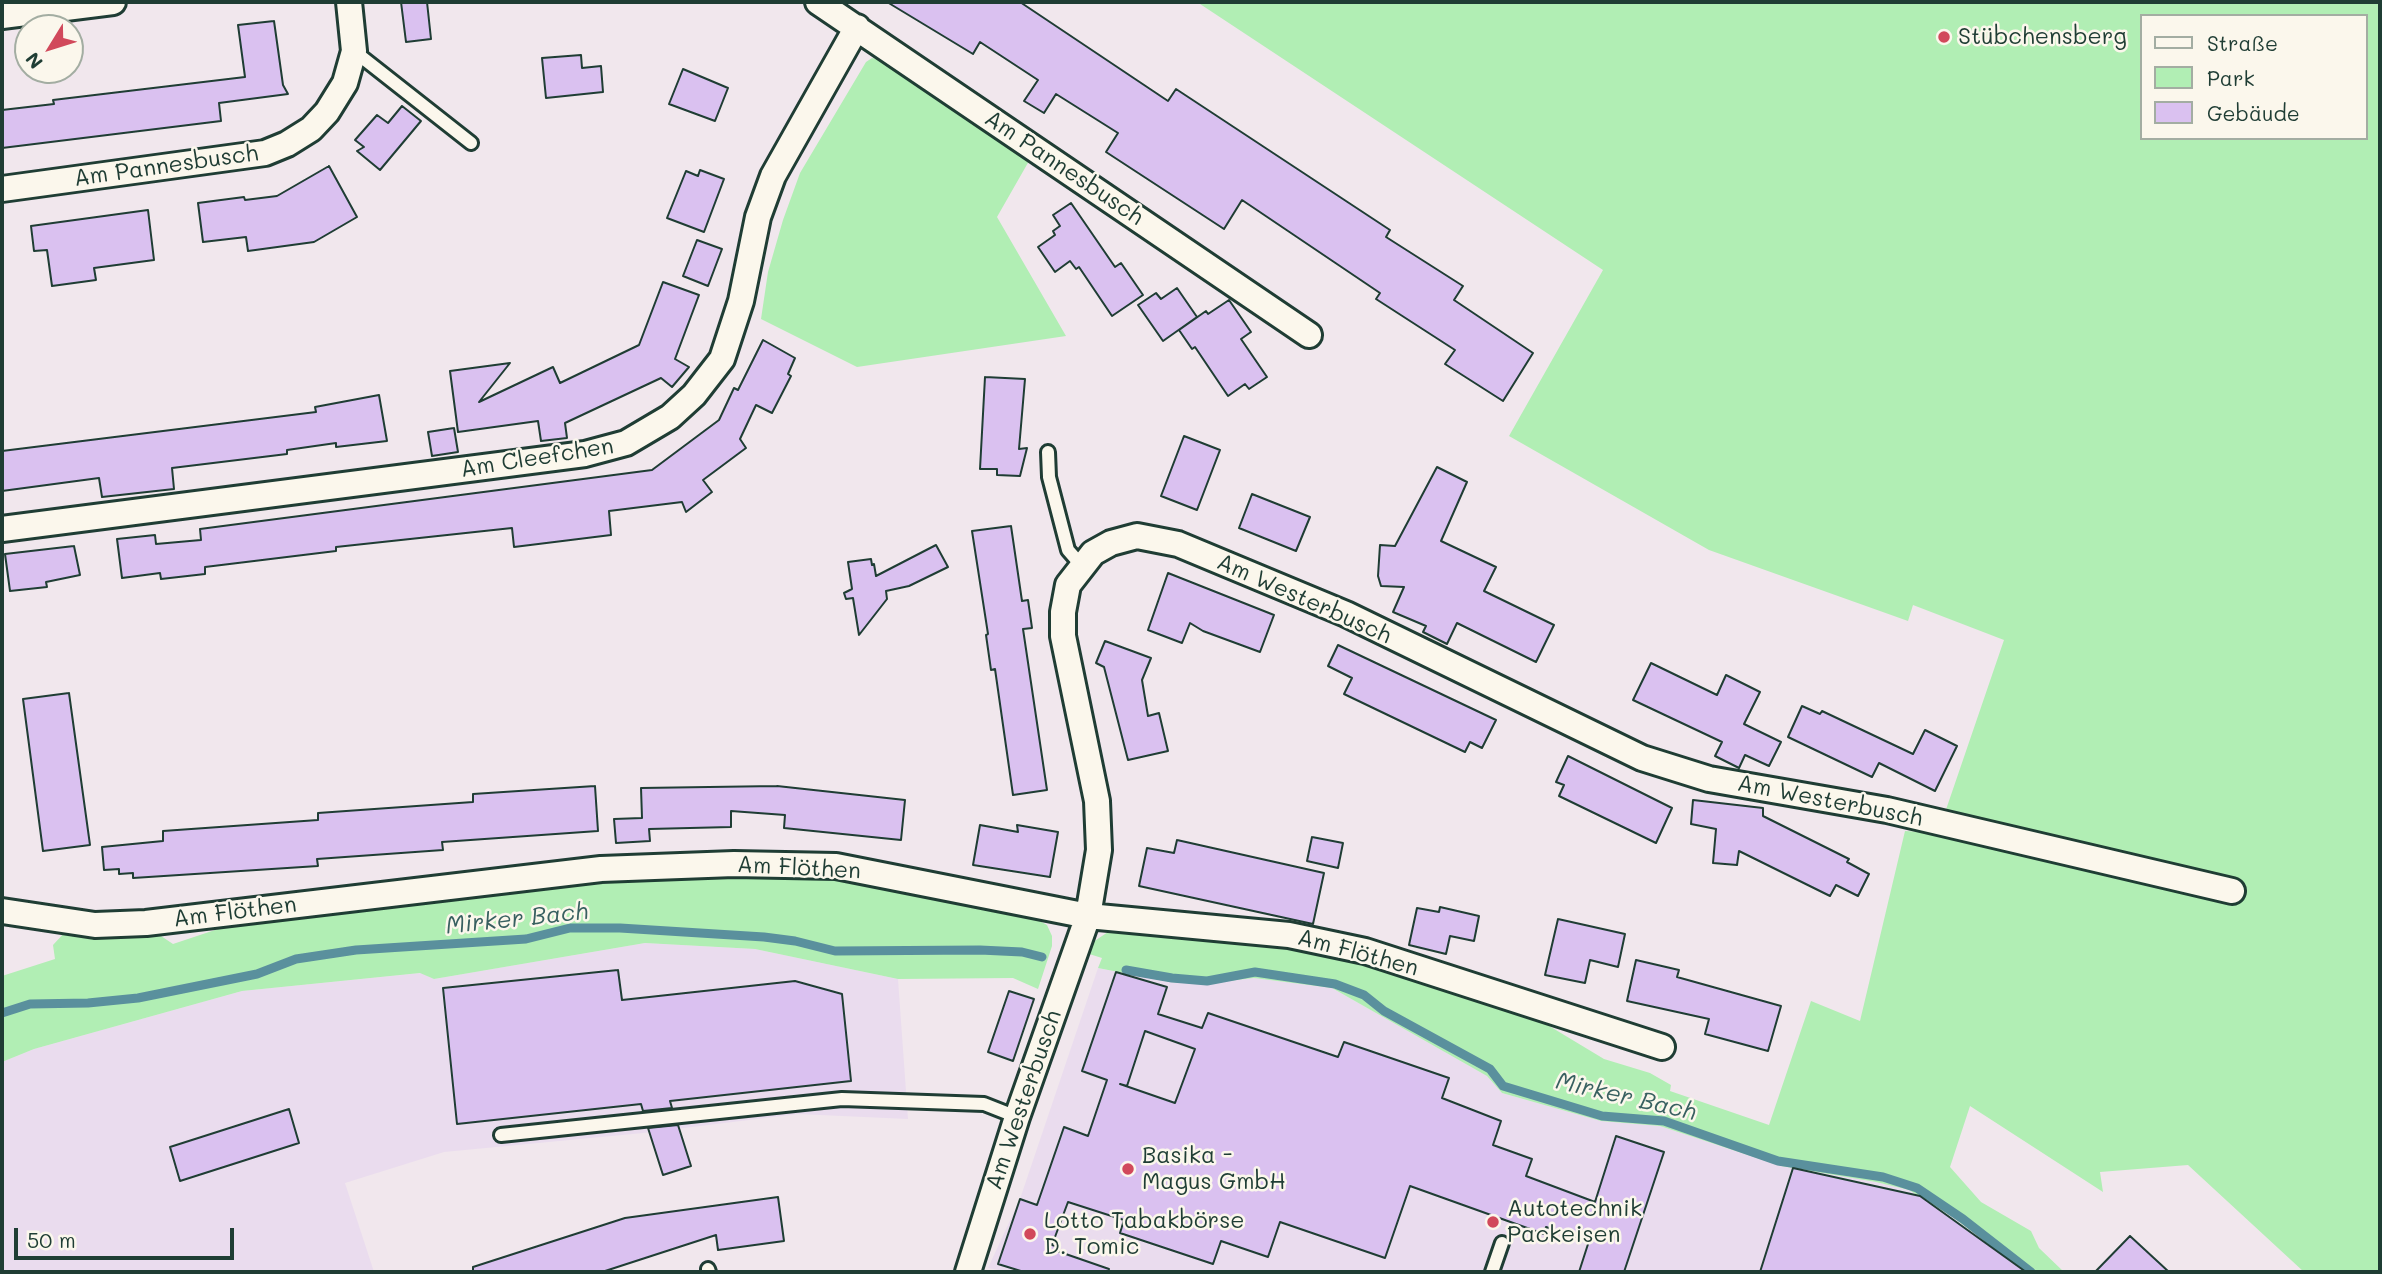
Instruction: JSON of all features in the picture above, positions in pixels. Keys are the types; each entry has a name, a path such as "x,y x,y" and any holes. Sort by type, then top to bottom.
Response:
{"street":[{"path":"2,16 113,2"},
{"name":"Am Pannesbusch","path":"2,189 265,153 287,144 311,129 327,112 345,83 354,51 348,2"},
{"name":"Am Pannesbusch","path":"818,2 1309,335"},
{"name":"Am Cleefchen","path":"2,529 585,454 626,443 637,437 670,417 694,395 722,359 741,301 758,217 773,176 857,27"},
{"name":"Am Westerbusch","path":"968,1272 1017,1117 1088,916 1099,850 1097,801 1063,636 1063,612 1068,585 1093,553 1111,543 1138,536 1178,544 1346,614 1642,758 1709,779 1887,810 2232,891"},
{"name":"Am Flöthen","path":"2,911 95,925 146,923 601,869 734,864 836,866 1088,916 1289,935 1366,951 1662,1047"}],"lane":[{"path":"354,51 471,143"},
{"path":"1048,452 1049,477 1068,550 1082,566"},
{"path":"501,1135 842,1099 984,1104 1017,1117"},
{"path":"1492,1272 1502,1243"}],"shaded area":[{"path":"645,943 755,949 898,979 908,1119 798,1114 643,1133 444,1152 345,1183 374,1272 2,1272 2,1062 34,1049 242,991 421,973 434,979"},
{"path":"1098,968 1170,982 1202,984 1254,978 1332,988 1487,1076 1502,1093 1601,1121 1660,1126 1781,1166 1909,1190 1951,1216 2026,1272 1009,1272 988,1268 1020,1199"}],"green space":[{"path":"1197,2 2380,2 2380,1272 2304,1272 2188,1165 2100,1172 2103,1192 1970,1106 1950,1167 1981,1202 2031,1231 2039,1248 2064,1272 2026,1272 1951,1216 1909,1190 1781,1166 1660,1126 1601,1121 1502,1093 1487,1076 1332,988 1254,978 1202,984 1170,982 1098,968 1102,958 1086,953 1090,944 1108,932 1281,944 1316,949 1531,1015 1604,1059 1650,1073 1671,1085 1670,1091 1769,1125 1811,1001 1860,1021 1905,831 1938,833 2004,640 1913,605 1908,621 1709,550 1509,436 1603,270"},
{"path":"872,58 878,59 1029,161 997,217 1066,336 857,367 761,319 768,272 800,173 866,62"},
{"path":"736,873 839,877 1038,920 1047,925 1052,936 1052,946 1038,989 1013,978 898,979 755,949 645,943 434,979 420,973 242,991 34,1049 2,1062 2,976 55,959 53,945 66,931 95,935 161,936 173,944 239,922 463,895"}],"building":[{"path":"401,2 427,2 431,39 406,42"},
{"path":"887,2 1020,2 1168,101 1176,89 1390,230 1386,237 1463,286 1454,300 1533,353 1503,401 1445,364 1455,350 1376,299 1380,293 1242,200 1224,229 1106,152 1118,133 1056,94 1044,113 1024,101 1038,80 980,42 973,54"},
{"path":"274,21 283,85 288,94 219,103 221,121 2,148 2,110 54,104 53,100 245,77 238,25"},
{"path":"581,55 582,68 601,66 603,92 546,98 542,58"},
{"path":"683,69 728,88 715,121 669,104"},
{"path":"402,106 421,121 380,170 357,151 364,147 355,140 377,115 388,123"},
{"path":"329,166 357,217 314,242 248,251 246,237 203,242 198,203 277,196"},
{"path":"700,170 724,179 704,232 667,218 686,171 698,176"},
{"path":"1071,203 1115,267 1121,263 1143,295 1112,316 1079,267 1076,269 1070,261 1055,272 1038,247 1055,235 1053,231 1060,226 1053,215"},
{"path":"148,210 154,260 94,268 96,280 52,286 47,250 34,251 31,226"},
{"path":"697,240 722,249 708,286 683,276"},
{"path":"663,282 699,295 675,359 689,367 672,387 661,378 565,423 567,438 541,441 538,421 458,432 450,371 510,363 479,402 553,367 560,383 639,345"},
{"path":"1177,288 1197,317 1163,341 1138,305 1156,293 1161,299"},
{"path":"1229,300 1251,332 1241,339 1267,377 1249,389 1245,384 1228,396 1195,347 1192,349 1179,330 1206,311 1208,314"},
{"path":"763,340 795,358 788,374 791,376 772,413 756,405 740,439 746,448 703,480 712,492 686,512 682,502 609,511 611,535 514,547 512,528 336,547 336,551 205,567 205,574 161,579 160,573 122,578 117,539 155,535 156,544 201,540 200,529 652,470 719,420 734,388 738,390"},
{"path":"985,377 1025,379 1019,449 1027,448 1020,476 997,475 997,469 980,469"},
{"path":"379,395 387,441 336,447 336,443 287,450 287,454 172,468 174,489 102,497 99,478 2,491 2,451 316,412 315,407"},
{"path":"454,428 458,452 432,456 428,432"},
{"path":"1184,436 1220,450 1197,510 1161,496"},
{"path":"1437,467 1467,482 1441,541 1496,567 1484,591 1554,625 1536,662 1457,623 1447,644 1423,632 1426,626 1393,612 1404,587 1381,586 1378,576 1380,545 1395,546"},
{"path":"1252,494 1310,517 1296,551 1239,528"},
{"path":"1011,526 1022,601 1028,600 1032,628 1023,629 1047,790 1013,795 995,669 991,670 972,531"},
{"path":"936,545 948,567 909,586 886,591 887,599 859,635 853,598 846,599 844,593 852,589 848,562 871,559 876,576"},
{"path":"74,546 80,575 46,582 47,587 10,591 5,554"},
{"path":"1168,573 1274,615 1260,652 1203,631 1190,623 1182,643 1148,630"},
{"path":"1105,641 1151,658 1142,680 1148,716 1159,713 1168,751 1128,760 1104,667 1096,663"},
{"path":"1338,645 1496,720 1482,748 1470,742 1465,752 1344,694 1352,678 1328,666"},
{"path":"1651,663 1717,695 1726,675 1760,692 1744,724 1781,742 1769,766 1745,755 1739,768 1715,756 1722,742 1633,700"},
{"path":"69,693 90,845 43,851 23,699"},
{"path":"1802,706 1820,714 1822,711 1913,754 1925,730 1957,746 1935,791 1879,763 1872,777 1788,737"},
{"path":"1568,756 1672,808 1656,843 1559,796 1564,785 1556,782"},
{"path":"595,786 598,831 442,842 443,850 317,859 318,866 133,878 133,873 119,874 119,869 104,870 102,847 163,841 163,831 318,820 318,813 473,802 473,794"},
{"path":"777,786 905,800 901,840 784,828 785,815 731,811 731,827 649,829 650,841 616,843 614,819 642,818 641,788"},
{"path":"1693,800 1763,808 1763,816 1849,859 1847,862 1869,874 1858,896 1836,885 1830,896 1739,851 1737,865 1713,863 1716,829 1691,824"},
{"path":"980,825 1018,832 1017,825 1058,832 1050,877 973,865"},
{"path":"1312,837 1343,843 1338,868 1307,861"},
{"path":"1177,840 1324,873 1313,924 1139,886 1147,848 1174,853"},
{"path":"1440,907 1479,916 1474,941 1450,936 1446,954 1409,945 1417,908 1439,912"},
{"path":"1558,919 1625,934 1618,967 1590,960 1585,983 1545,975"},
{"path":"1636,960 1679,970 1677,977 1781,1006 1768,1051 1705,1034 1709,1019 1627,1001"},
{"path":"618,970 622,1000 795,981 842,994 851,1081 670,1101 672,1108 643,1111 641,1104 457,1124 443,988"},
{"path":"1116,972 1167,987 1158,1014 1202,1028 1208,1013 1338,1057 1344,1042 1449,1078 1442,1098 1501,1121 1493,1145 1532,1159 1526,1176 1595,1202 1616,1136 1664,1152 1624,1272 1579,1272 1589,1241 1546,1227 1544,1234 1410,1186 1385,1258 1280,1222 1268,1257 1221,1241 1213,1264 1120,1233 1124,1220 1068,1202 1052,1245 1059,1247 1057,1251 1109,1269 1108,1272 1024,1272 998,1264 1020,1199 1037,1205 1064,1127 1088,1136 1107,1080 1082,1071","holes":["1145,1031 1195,1049 1175,1103 1120,1084 1127,1086"]},
{"path":"1009,991 1034,999 1013,1061 988,1052"},
{"path":"289,1109 299,1143 180,1181 170,1147"},
{"path":"678,1125 691,1166 663,1175 648,1128"},
{"path":"1793,1168 1920,1196 2026,1272 1760,1272"},
{"path":"778,1197 784,1241 718,1250 716,1235 602,1272 473,1272 473,1267 625,1218"},
{"path":"2130,1236 2169,1272 2095,1272"}],"waterway":[{"name":"Mirker Bach","path":"2,1013 30,1004 88,1003 138,998 257,974 296,959 356,950 526,939 570,928 620,928 764,937 835,951 980,950 1022,952 1042,957"},
{"name":"Mirker Bach","path":"1126,970 1207,981 1255,972 1335,984 1364,995 1384,1011 1490,1069 1503,1086 1602,1116 1664,1121 1778,1161 1883,1177 1917,1188 1963,1219 2031,1272"}],"place":[{"name":"Stübchensberg","path":"1944,37"},
{"name":"Basika - Magus GmbH","path":"1128,1169"},
{"name":"Autotechnik Packeisen","path":"1493,1222"},
{"name":"Lotto Tabakbörse D. Tomic","path":"1030,1234"}]}
